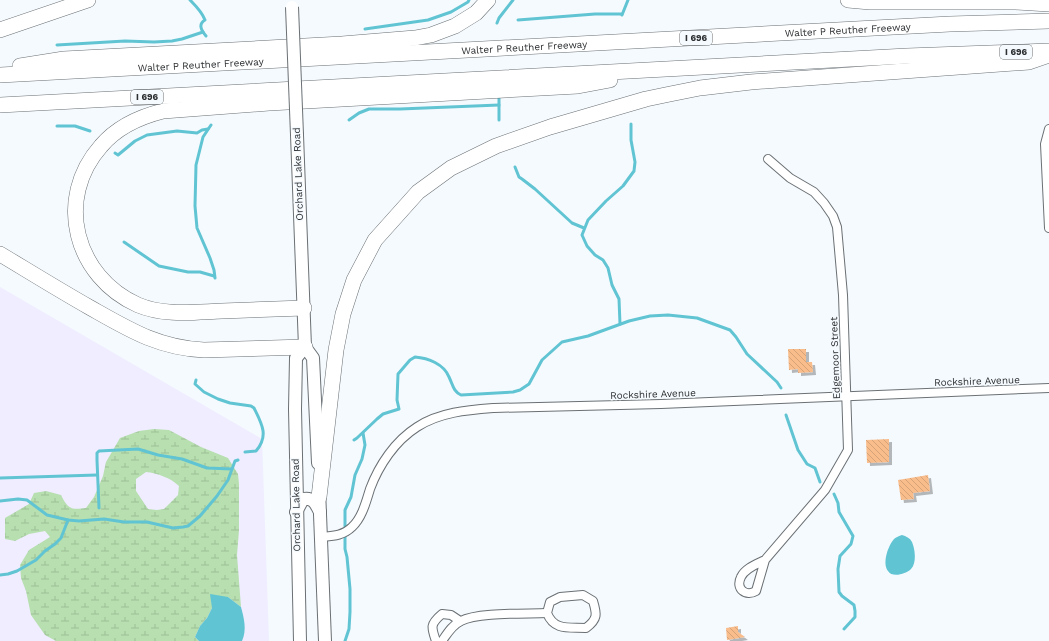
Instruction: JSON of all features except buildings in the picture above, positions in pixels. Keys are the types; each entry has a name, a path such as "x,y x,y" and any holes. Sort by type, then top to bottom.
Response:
{"highway":[{"path":"0,30 88,0"},
{"path":"0,68 64,59 342,44 414,38 431,35 455,26 476,13 488,0"},
{"path":"848,0 870,2 1016,2 1049,4"},
{"name":"Walter P Reuther Freeway","path":"0,75 942,24 1049,21"},
{"name":"I 696","path":"0,105 968,53 1049,51"},
{"path":"320,504 336,350 343,314 354,280 375,240 418,192 451,168 496,146 550,127 646,99 670,94 751,82 1029,62 1049,55"},
{"path":"304,308 168,312 139,305 116,293 99,276 85,256 79,240 76,224 75,206 78,189 83,173 95,153 110,136 121,129 147,115 163,111 269,103 578,86 664,69"},
{"path":"0,254 133,332 158,342 198,349 238,350 305,348"}],"main road":[{"name":"Orchard Lake Road","path":"293,2 305,348 313,358 325,641"},
{"name":"Orchard Lake Road","path":"300,641 296,512 296,358 305,348"},
{"path":"296,512 303,499 308,498 320,504"}],"street":[{"path":"1049,129 1045,144 1049,228"},
{"name":"Edgemoor Street","path":"765,560 824,490 848,450 843,295 837,227 833,216 824,202 814,192 790,178 768,160"},
{"name":"Rockshire Avenue","path":"321,537 336,536 353,527 362,512 374,480 388,455 395,446 417,427 447,414 466,410 1049,388"},
{"path":"583,595 593,601 597,613 593,622 586,628 559,626 550,621 546,613 550,602 560,597 583,595"},
{"path":"442,641 449,630 460,621 474,616 546,613"},
{"path":"436,641 432,629 434,621 442,614 451,615 460,621"}],"shaded area":[{"path":"0,287 262,439 269,641 0,641"}],"green space":[{"path":"154,429 169,430 201,447 228,458 238,474 239,530 237,555 241,607 228,597 212,608 207,618 200,626 195,637 199,641 56,641 45,635 31,615 26,591 21,578 20,565 29,550 50,537 45,531 29,534 15,541 5,539 5,518 29,504 34,493 46,491 61,495 70,508 86,508 94,497 103,476 106,462 120,438 139,431","holes":["146,472 168,478 179,486 178,495 164,509 148,509 136,491 136,479"]}],"water":[{"path":"902,535 908,537 912,542 915,552 915,560 911,569 896,575 890,573 886,568 886,555 894,539"},
{"path":"210,594 228,597 241,607 245,628 242,641 199,641 195,637 200,626 207,618 212,608"}],"waterway":[{"path":"190,0 199,9 204,17 205,20 201,27 206,36"},
{"path":"365,29 428,20 451,12 469,0"},
{"path":"497,23 499,18 513,0"},
{"path":"622,15 628,0"},
{"path":"518,20 595,14 622,14"},
{"path":"57,45 125,41 172,41 203,32"},
{"path":"499,97 499,120"},
{"path":"349,120 359,113 369,109 499,105"},
{"path":"620,324 619,299 612,285 608,268 603,260 595,255 587,246 582,235 588,220 623,186 634,171 635,162 631,140 631,124"},
{"path":"211,125 203,137 196,165 195,206 197,228 210,258 215,278"},
{"path":"57,126 75,126 90,131"},
{"path":"115,153 118,155 135,141 147,135 177,131 197,133 208,129"},
{"path":"515,167 519,177 535,189 572,223 584,228"},
{"path":"124,242 159,266 188,272 200,272 214,276"},
{"path":"354,440 383,414 399,409 397,400 398,374 410,360 415,357 430,360 439,365 447,372 455,390 461,395 513,392 520,390 529,384 542,360 562,342 588,336 629,321 650,316 668,315 697,318 730,330 747,354 777,382 781,388"},
{"path":"196,380 195,384 204,392 218,399 230,403 251,406 254,408 262,425 262,440 256,451 245,452"},
{"path":"786,415 798,450 807,464 815,468 820,482"},
{"path":"345,641 349,629 350,612 350,589 345,549 345,510 351,497 355,475 362,459 365,445 363,433"},
{"path":"99,508 97,460 97,453 99,451 138,449 158,455 182,459 207,468 232,469"},
{"path":"0,501 18,499 27,500 47,515 68,520 79,521 104,519 124,522 147,522 173,528 183,527 188,526 200,516 217,496 228,480 235,461 238,460"},
{"path":"0,478 97,475"},
{"path":"834,494 838,503 839,512 853,536 851,544 840,556 838,569 839,592 854,605 855,611 855,617 844,629"},
{"path":"0,575 17,571 36,560 61,538 68,520"}]}
